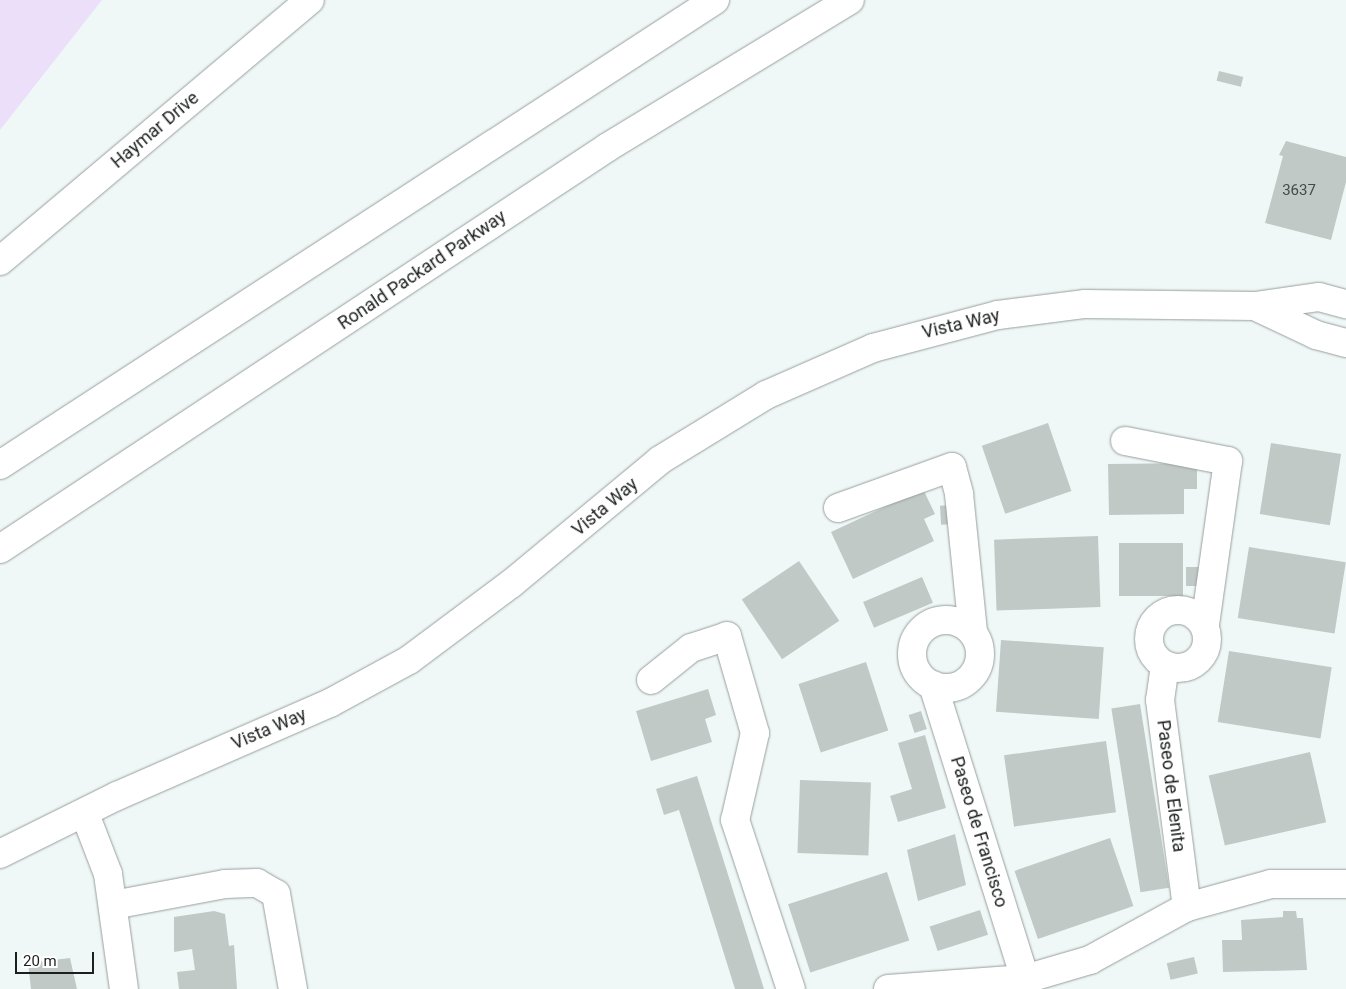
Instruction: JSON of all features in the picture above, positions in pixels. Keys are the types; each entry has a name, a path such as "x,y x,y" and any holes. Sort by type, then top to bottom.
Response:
{"main road":[{"name":"Haymar Drive","path":"0,261 310,0"},
{"path":"0,465 715,0"},
{"name":"Ronald Packard Parkway","path":"0,549 608,148 850,0"},
{"name":"Vista Way","path":"0,854 330,703 409,660 512,584 660,460 766,394 873,348 998,315 1085,304 1255,306 1318,297 1346,304"},
{"name":"Vista Way","path":"1255,306 1316,335 1346,343"},
{"path":"1126,442 1228,462 1204,625 1208,643 1199,659 1184,668 1165,665 1148,641 1149,631 1161,615 1170,610 1190,612 1204,625"},
{"path":"838,508 952,467 959,494 973,633 980,654 974,674 955,687 933,685"},
{"name":"Paseo de Francisco","path":"973,633 960,624 944,621 933,623 916,638 913,660 924,679 933,685 1025,979"},
{"path":"651,680 691,648 728,636 755,733 735,820 792,989"},
{"name":"Paseo de Elenita","path":"1165,665 1160,700 1187,907"},
{"path":"85,814 108,874 124,989"},
{"path":"112,906 225,884 257,883 276,894 292,989"},
{"path":"888,989 1025,979 1090,960 1187,907 1271,884 1346,884"}],"shaded area":[{"path":"0,0 102,0 0,130"}],"building":[{"path":"1219,71 1243,77 1241,87 1217,81"},
{"path":"1286,141 1346,157 1346,182 1331,240 1265,223 1283,156 1279,155"},
{"path":"1048,423 1071,491 1005,514 982,446"},
{"path":"1271,443 1341,454 1330,525 1260,514"},
{"path":"1197,463 1197,489 1184,489 1184,514 1109,515 1108,464"},
{"path":"923,489 935,514 924,519 934,541 853,579 831,532"},
{"path":"953,505 954,524 941,525 940,506"},
{"path":"1098,536 1100,607 997,611 994,540"},
{"path":"1119,543 1183,543 1183,596 1119,596"},
{"path":"1249,547 1346,562 1335,633 1238,618"},
{"path":"799,561 839,621 782,659 742,600"},
{"path":"1186,567 1199,567 1199,586 1186,586"},
{"path":"922,577 933,603 874,628 863,602"},
{"path":"1001,640 1104,647 1099,719 996,712"},
{"path":"1229,651 1332,667 1320,738 1218,722"},
{"path":"866,662 888,730 821,752 798,684"},
{"path":"708,689 716,715 705,719 712,742 651,761 636,711"},
{"path":"1140,704 1169,888 1140,892 1111,709"},
{"path":"921,711 927,729 915,733 909,715"},
{"path":"925,735 946,808 898,822 890,796 912,789 898,743"},
{"path":"1106,741 1116,812 1014,827 1004,755"},
{"path":"1310,752 1326,822 1225,846 1209,775"},
{"path":"697,776 764,989 735,989 679,810 664,815 656,789"},
{"path":"800,780 871,782 868,855 797,853"},
{"path":"955,834 966,885 918,901 907,850"},
{"path":"1110,838 1133,906 1038,939 1015,871"},
{"path":"887,872 909,940 810,973 788,904"},
{"path":"980,910 988,935 938,951 930,926"},
{"path":"214,911 225,914 229,946 234,945 237,989 179,989 177,972 195,970 192,949 174,952 174,917"},
{"path":"1283,911 1296,911 1297,918 1303,918 1307,970 1223,972 1222,940 1242,940 1241,920 1283,917"},
{"path":"1194,957 1198,974 1171,980 1167,963"},
{"path":"70,958 77,989 31,989 28,963"}]}
